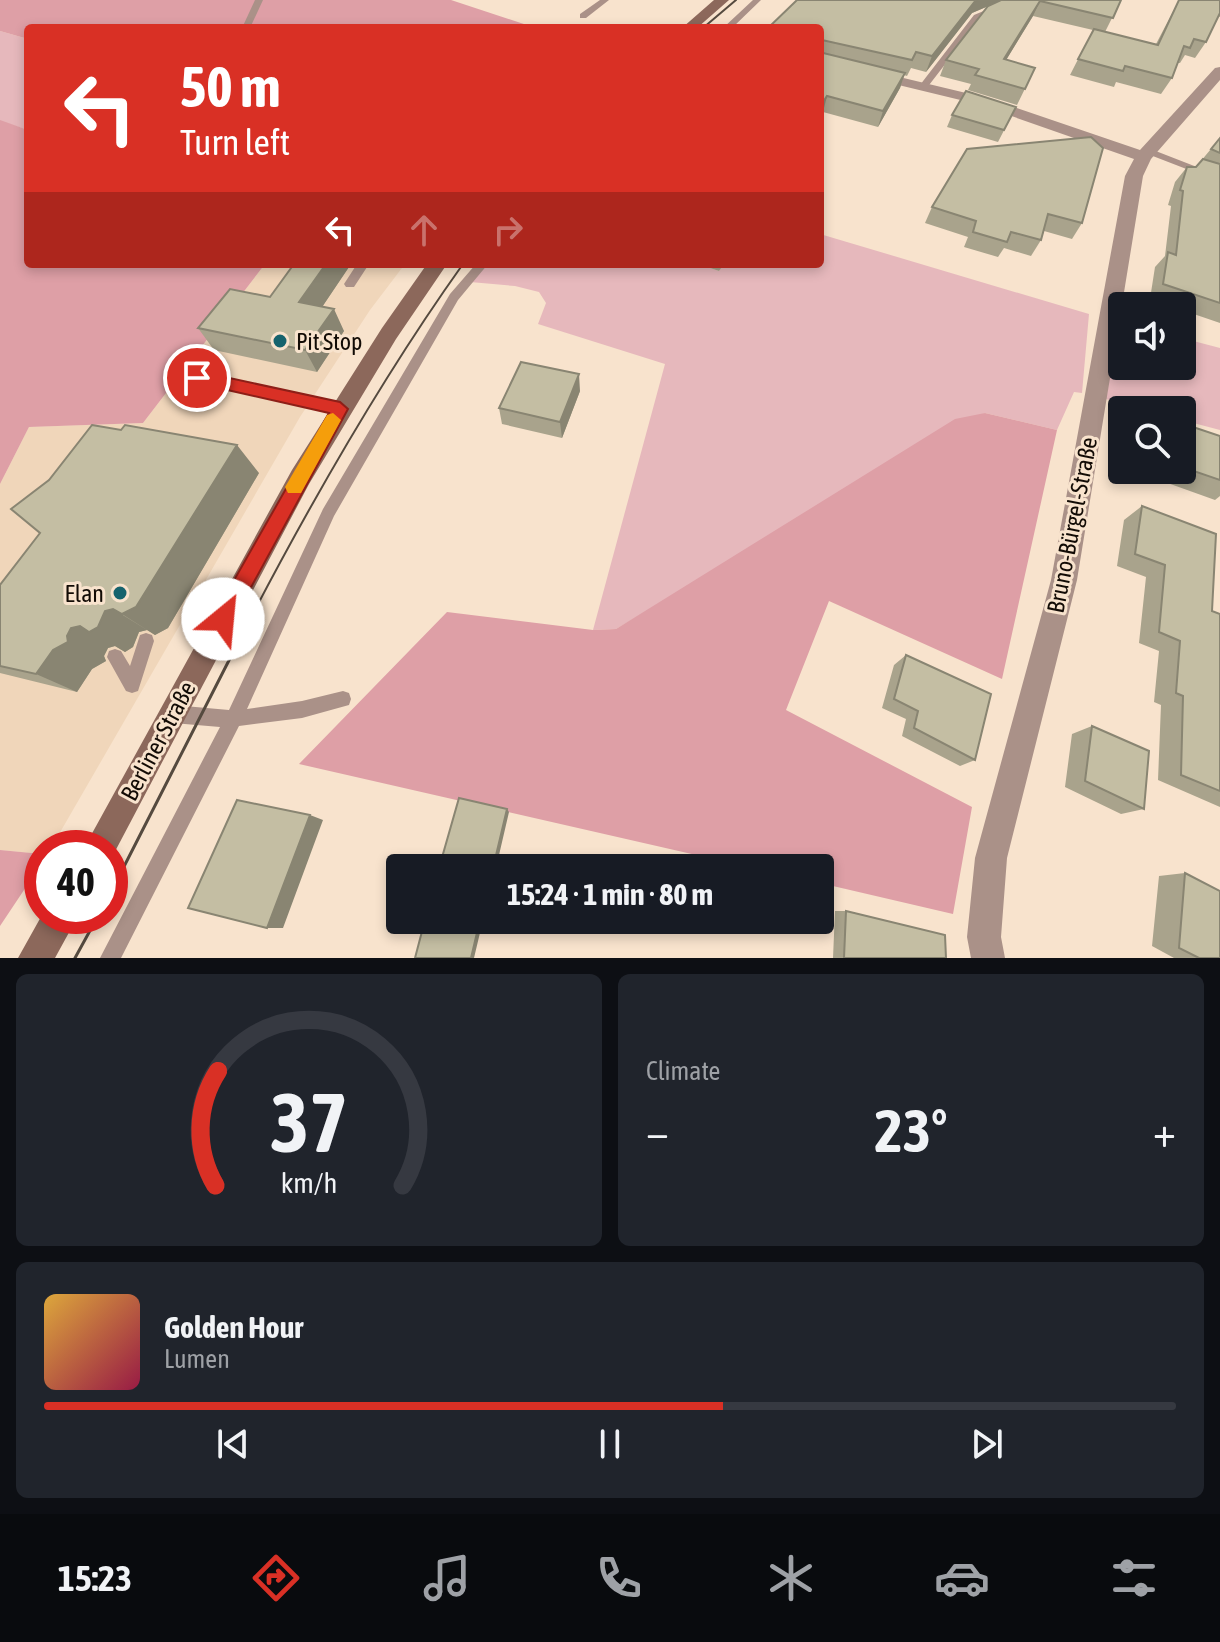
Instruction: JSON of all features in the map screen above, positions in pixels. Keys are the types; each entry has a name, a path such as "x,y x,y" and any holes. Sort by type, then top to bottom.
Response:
{"street":[{"path":"694,24 722,0"},
{"path":"824,63 1031,116 1146,154"},
{"name":"Bruno-Bürgel-Straße","path":"988,958 984,937 991,858 1064,580 1134,176 1146,154 1220,71"},
{"name":"Berliner Straße","path":"110,830 248,572 340,409 434,268"},
{"path":"35,958 50,934"}],"lane":[{"path":"248,24 259,0"},
{"path":"583,16 605,0"},
{"path":"731,24 757,0"},
{"path":"923,87 977,17 1016,0"},
{"path":"1146,154 1220,179"},
{"path":"350,284 360,268"},
{"path":"110,958 234,718 328,513 454,297 479,268"},
{"path":"197,378 340,409"},
{"path":"115,657 132,685 146,641"},
{"path":"173,714 200,720 234,718 315,707 343,699"}],"shaded area":[{"path":"0,0 451,0 524,24 24,24 24,38 0,31"},
{"path":"0,31 24,38 24,129 0,121"},
{"path":"0,120 24,129 24,268 262,268 143,423 29,427 0,484"},
{"path":"824,235 1089,314 1082,393 1074,392 1057,430 985,413 616,629 593,630 665,364 538,324 546,303 539,292 515,286 470,282 482,268 710,268 719,271 721,268 824,268"},
{"path":"262,268 402,268 370,310 300,417 61,830 24,830 24,852 0,850 0,484 29,427 143,423"},
{"path":"1196,342 1220,348 1220,430 1196,424 1196,396 1102,398 1108,364 1108,380 1196,380"},
{"path":"985,413 1057,430 1002,679 829,601 786,710 972,807 953,914 834,886 834,854 692,854 299,764 447,612 593,630 616,629 955,419"},
{"path":"0,850 24,852 24,890 0,926"}],"building":[{"path":"797,0 976,0 932,56 916,52 912,60 824,40 824,24 772,24"},
{"path":"1001,0 1121,0 1113,18 1040,1 1004,59 1035,68 1025,89 975,75 979,69 946,60 988,6"},
{"path":"1179,0 1220,0 1220,13 1206,42 1194,39 1190,48 1184,46 1172,78 1125,66 1123,71 1078,59 1094,29 1158,45"},
{"path":"824,53 905,73 883,111 827,96 824,100"},
{"path":"966,91 1016,107 1004,130 952,115"},
{"path":"1091,137 1103,148 1082,223 1048,214 1041,240 1011,232 1007,242 973,232 976,221 932,207 967,149"},
{"path":"1220,138 1220,153 1211,149"},
{"path":"1203,159 1220,164 1220,303 1196,295 1196,292 1163,284 1168,252 1176,255 1183,191 1180,190 1187,167 1196,167"},
{"path":"291,268 323,268 299,302 334,309 305,350 198,328 230,289 270,297"},
{"path":"521,362 579,374 560,422 499,408"},
{"name":"Elan","path":"92,425 121,430 125,425 237,445 136,607 122,614 113,609 105,611 98,627 89,632 80,626 71,628 68,642 53,650 36,674 0,666 0,585 40,533 11,509 49,480"},
{"path":"1196,428 1220,436 1220,480 1196,472"},
{"path":"1142,506 1216,534 1212,611 1220,614 1220,791 1181,775 1183,696 1176,693 1180,641 1159,632 1165,565 1135,554"},
{"path":"906,655 991,694 975,760 914,728 918,711 894,699"},
{"path":"1092,726 1149,751 1144,809 1085,781"},
{"path":"459,798 507,809 496,854 443,854"},
{"path":"237,800 310,815 267,928 188,908"},
{"path":"1185,873 1220,891 1220,958 1199,958 1179,948"},
{"path":"846,911 945,935 946,958 844,958"},
{"path":"421,934 477,934 471,958 415,958"}],"tram line":[{"path":"708,24 736,0"},
{"path":"247,625 349,441 404,351 460,268"},
{"path":"128,859 248,623"},
{"path":"75,958 88,934"}],"slow traffic":[{"path":"295,487 333,420"}],"place":[{"name":"Pit Stop","path":"280,341"},
{"name":"Elan","path":"120,593"}],"route":[{"path":"197,378 340,409 223,619"}]}
